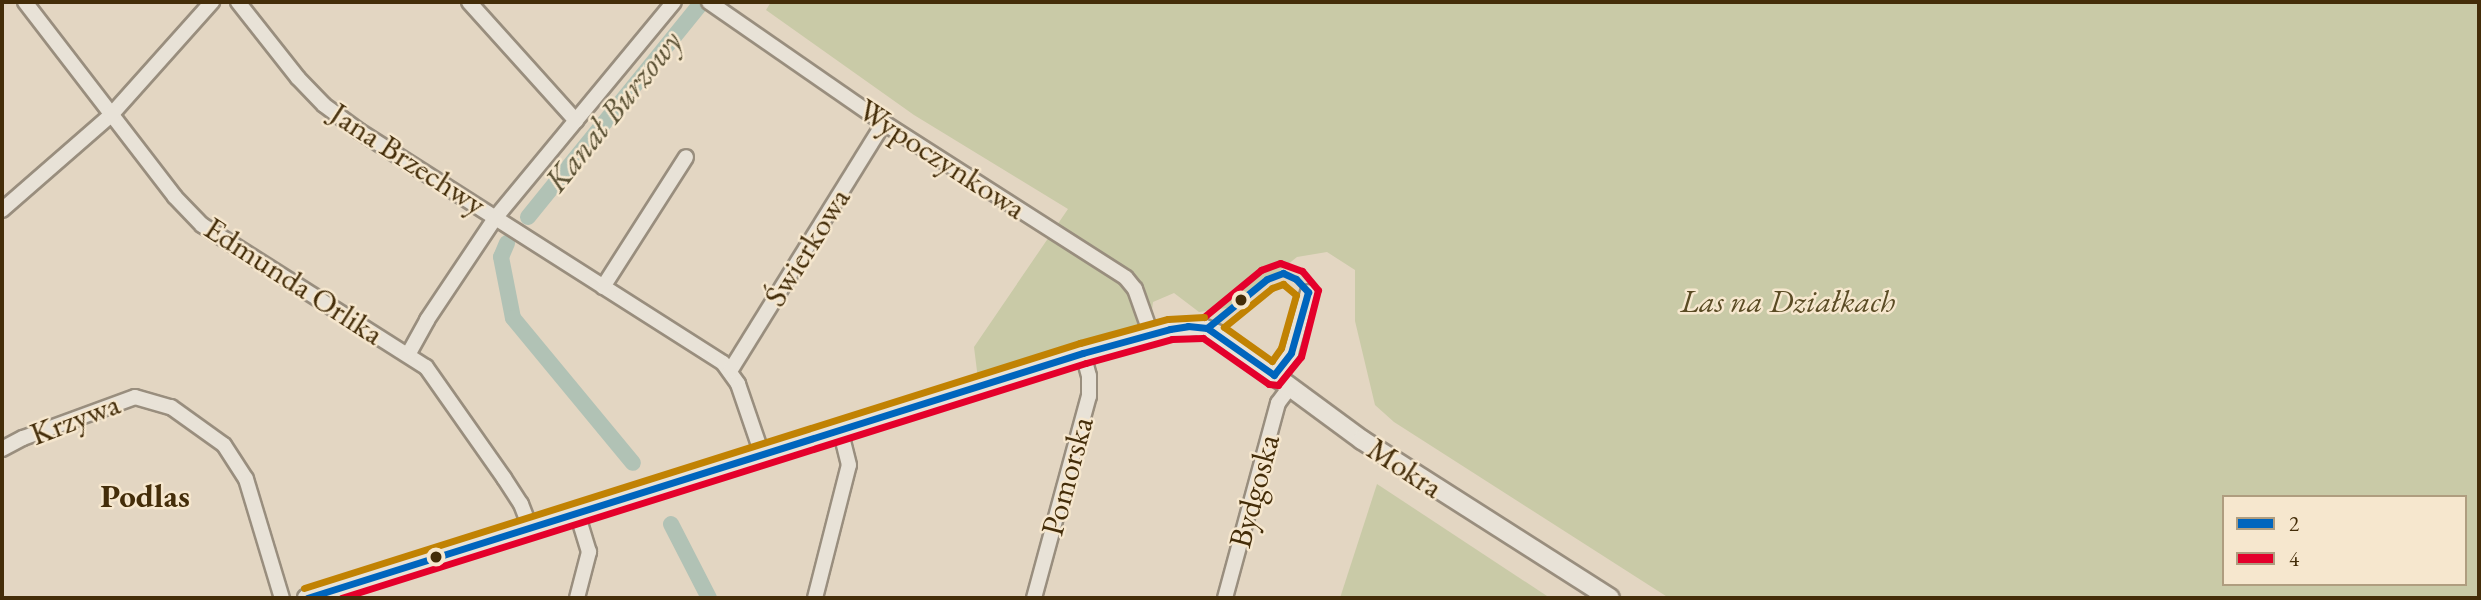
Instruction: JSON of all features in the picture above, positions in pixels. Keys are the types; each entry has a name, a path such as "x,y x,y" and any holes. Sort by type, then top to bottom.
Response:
{"street":[{"name":"Edmunda Orlika","path":"25,2 175,197 202,225 426,367 521,504 530,527"},
{"path":"2,210 111,115 212,2"},
{"name":"Jana Brzechwy","path":"238,2 298,78 324,105 359,131 496,217 730,371"},
{"path":"470,2 576,121"},
{"path":"409,354 427,320 496,217 674,2"},
{"name":"Wypoczynkowa","path":"709,2 884,123 1126,278 1135,289 1151,334"},
{"name":"Świerkowa","path":"730,371 884,123"},
{"path":"603,287 686,157"},
{"path":"1274,375 1291,353 1308,292"},
{"name":"Mokra","path":"1151,334 1188,326 1207,328 1362,440 1610,598"},
{"path":"311,598 1083,353 1151,334"},
{"name":"Pomorska","path":"1034,598 1089,396 1089,376 1083,353"},
{"path":"730,371 738,384 762,454"},
{"name":"Bydgoska","path":"1225,598 1279,404 1290,387"},
{"name":"Krzywa","path":"2,449 23,438 135,397 171,407 224,446 246,479 282,598"},
{"path":"815,598 849,465 840,430"},
{"path":"577,598 589,552 578,513"}],"green space":[{"name":"Las na Działkach","path":"771,2 2479,2 2479,598 1669,598 1394,422 1375,405 1355,321 1355,270 1327,252 1297,257 1234,307 1199,312 1174,293 1153,302 1150,325 978,379 974,347 1068,209 914,115 766,10"},
{"path":"1377,484 1550,598 1340,598"}],"waterway":[{"name":"Kanał Burzowy","path":"528,217 699,6"},
{"name":"Kanał Burzowy","path":"507,243 501,257 513,318 633,463"},
{"name":"Kanał Burzowy","path":"671,524 709,598"}],"transit line":[{"name":"4","path":"341,598 1086,363 1172,339 1203,338 1269,384 1278,385 1301,357 1318,290 1302,271 1280,263 1261,270 1204,317"},
{"name":"2","path":"1283,273 1296,279 1308,292 1291,353 1274,375 1207,328 1267,279 1283,273"},
{"path":"1283,284 1296,295 1281,348 1272,361 1224,327 1272,288 1283,284"},
{"path":"304,588 1080,343 1168,319 1204,317"},
{"name":"2","path":"307,598 1083,353 1170,329 1188,326 1207,328"}],"district":[{"name":"Podlas","path":"145,496"}]}
